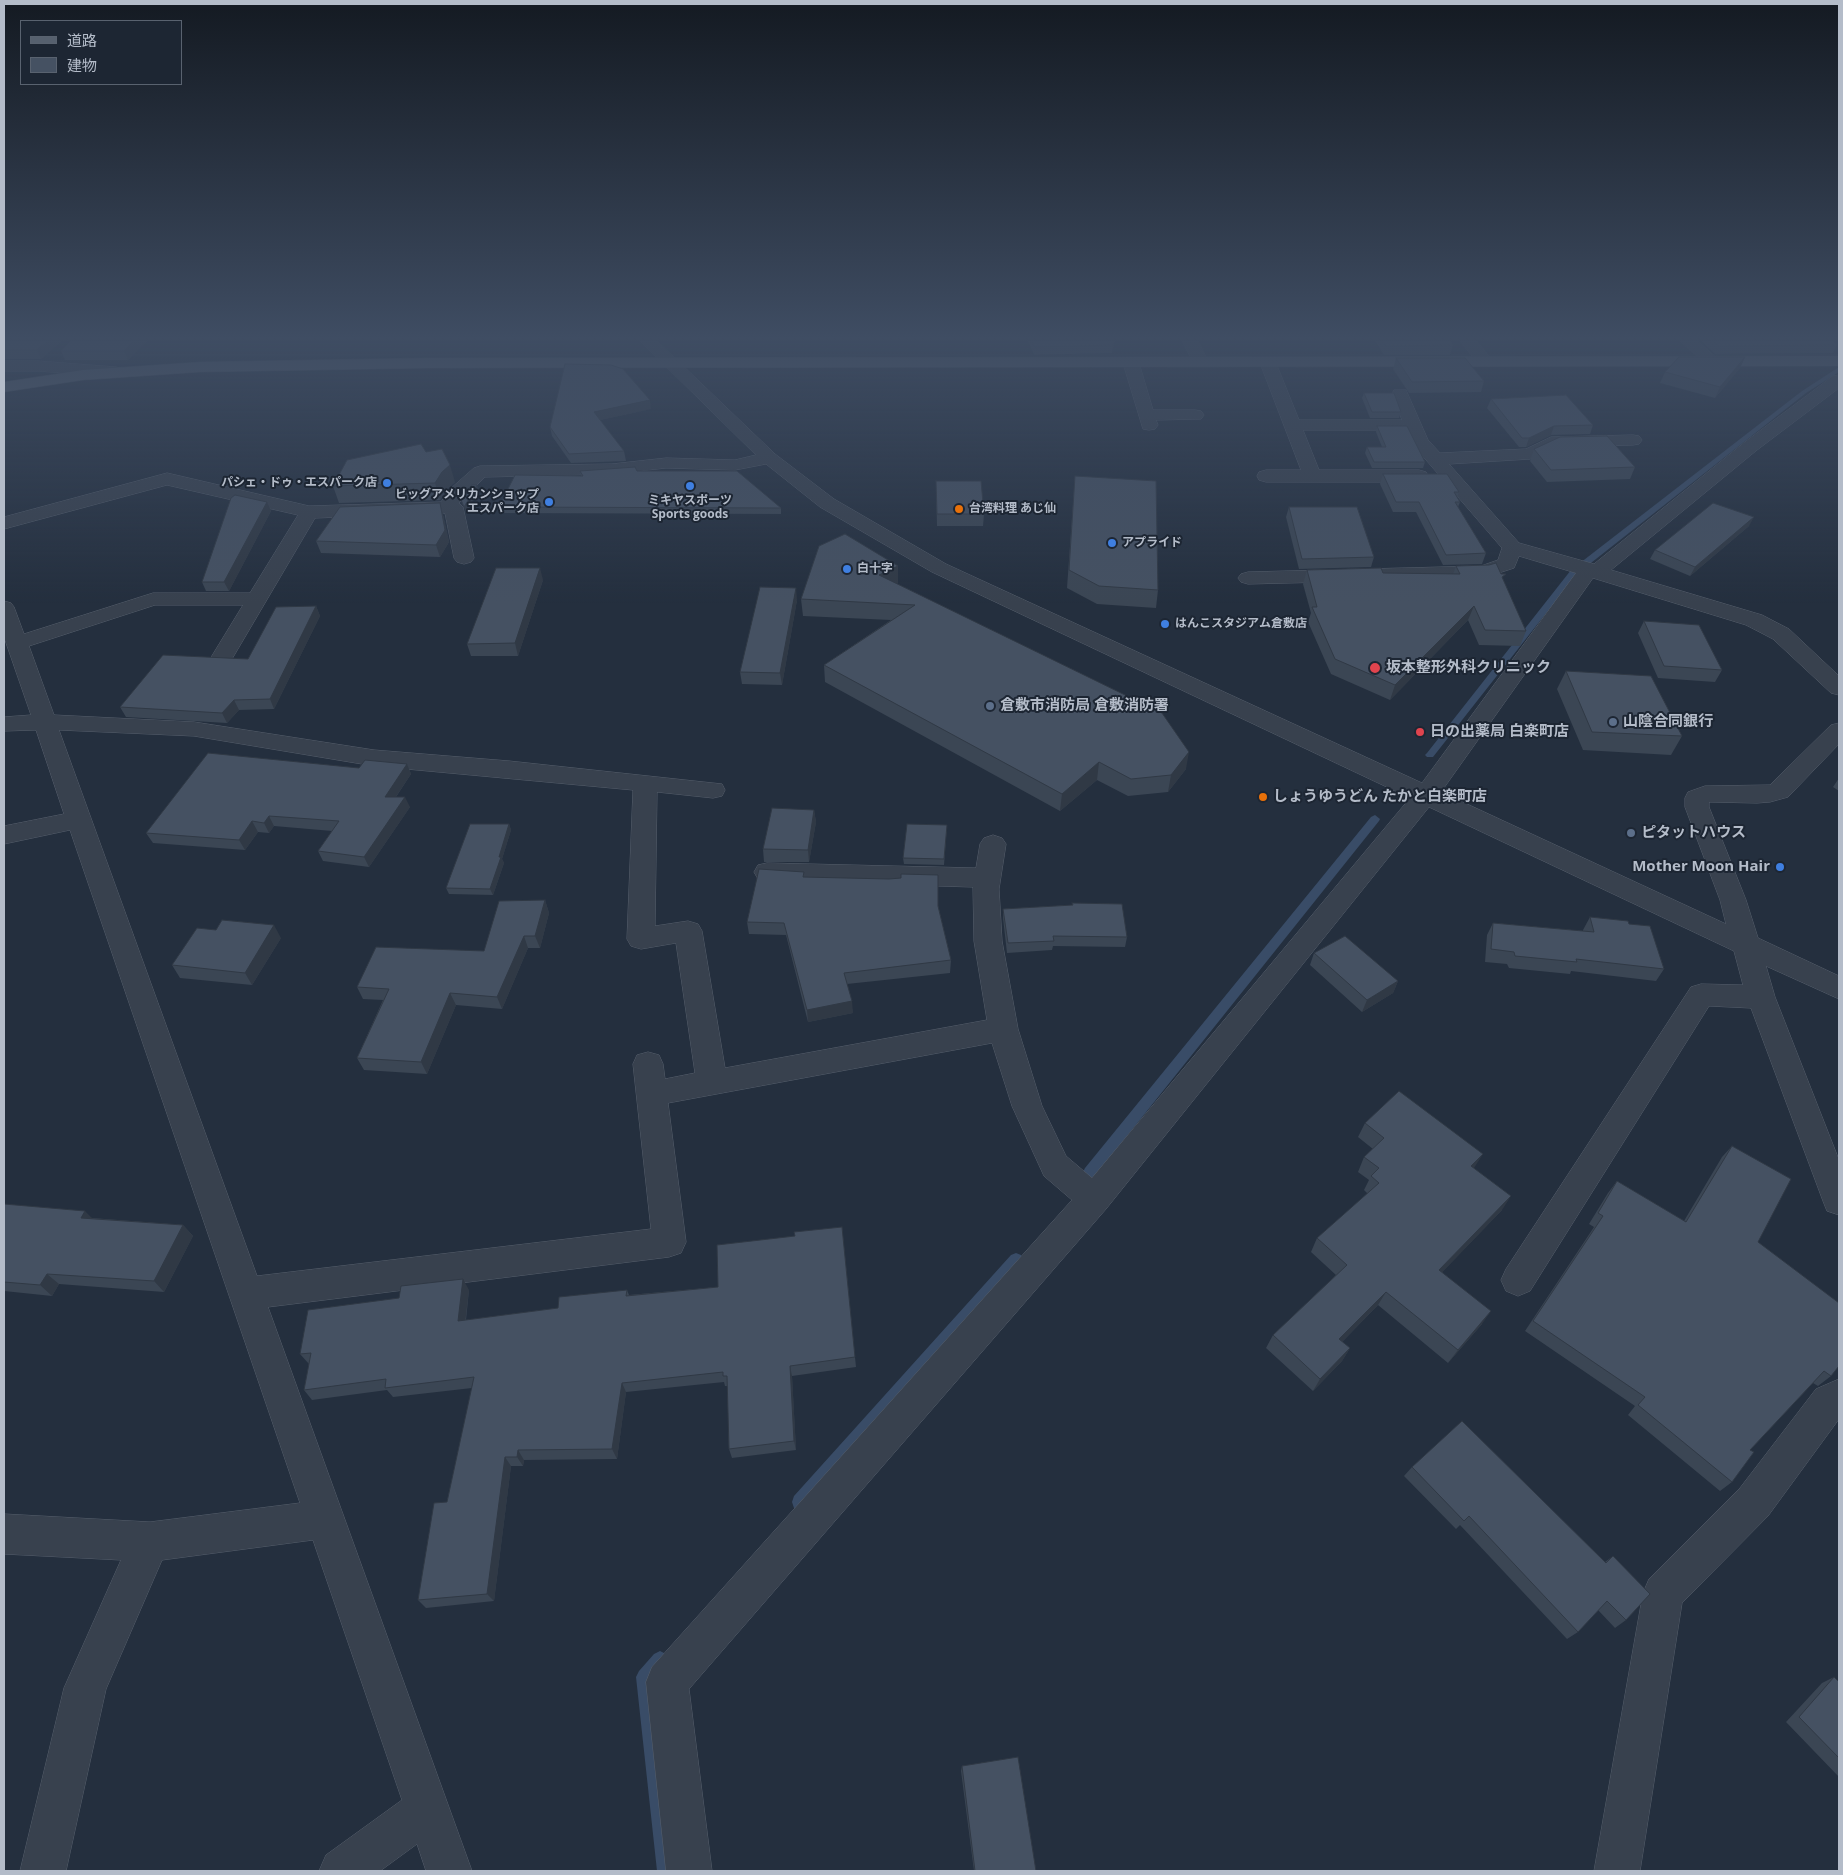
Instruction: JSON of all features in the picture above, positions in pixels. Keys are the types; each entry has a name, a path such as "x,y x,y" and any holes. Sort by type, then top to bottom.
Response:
{"street":[{"path":"738,428 769,458 827,503 938,568 1839,988"},
{"path":"1293,428 1312,476"},
{"path":"1414,428 1420,442 1512,547 1754,620 1781,634 1839,688"},
{"path":"689,1871 667,1682 1094,1198 1424,796 1586,568 1774,428"},
{"path":"1435,459 1530,454 1551,442 1633,440"},
{"path":"446,508 456,494 480,472 612,469 666,463 735,465 769,458"},
{"path":"1266,476 1450,476"},
{"path":"4,523 167,479 309,512 453,507 464,558"},
{"path":"221,659 309,512"},
{"path":"1248,578 1483,572 1508,564 1512,547"},
{"path":"17,643 153,599 257,599"},
{"path":"4,607 449,1871"},
{"path":"4,724 46,722 194,729 374,758 713,790"},
{"path":"1839,730 1779,791 1757,795 1706,794 1697,798 1697,807 1733,900 1761,997 1839,1201"},
{"path":"644,783 640,939 688,931 712,1083"},
{"path":"4,835 79,820"},
{"path":"994,844 986,889 988,941 1003,1029 1027,1106 1055,1166 1094,1198"},
{"path":"767,872 988,878"},
{"path":"1518,1280 1701,995 1761,997"},
{"path":"245,1294 669,1242 649,1079 712,1083 1003,1029"},
{"path":"1616,1871 1663,1593 1754,1502 1830,1402 1839,1397"},
{"path":"4,1534 150,1542 324,1519"},
{"path":"43,1871 86,1688 150,1542"},
{"path":"342,1871 426,1810"}],"building":[{"path":"551,428 607,428 624,451 569,454"},
{"path":"1378,428 1408,428 1425,462 1374,462 1367,447 1386,447"},
{"path":"1514,428 1549,428 1529,438 1522,438"},
{"path":"1607,436 1635,467 1551,470 1534,449 1560,437"},
{"path":"421,444 426,452 442,449 450,465 442,472 435,483 333,486 347,460"},
{"path":"635,467 637,471 737,471 781,508 499,507 515,475 583,476 580,471"},
{"path":"1383,474 1447,474 1459,492 1454,492 1460,502 1455,502 1486,553 1446,555 1419,502 1396,502"},
{"name":"アプライド","path":"1075,476 1156,481 1158,590 1099,586 1069,570"},
{"name":"台湾料理 あじ仙","path":"936,481 981,481 984,514 937,514"},
{"path":"472,485 477,485 464,507 460,497"},
{"path":"235,495 267,502 224,582 202,582 231,498"},
{"path":"440,503 445,530 436,545 316,541 340,507"},
{"path":"1713,503 1754,517 1695,567 1655,550"},
{"path":"1289,507 1357,507 1374,557 1302,559"},
{"name":"倉敷市消防局 倉敷消防署","path":"845,534 898,566 879,575 1162,713 1189,752 1171,775 1131,779 1099,762 1062,794 824,665 915,605 801,599 819,546"},
{"path":"1496,563 1501,574 1506,574 1502,577 1526,631 1485,630 1474,606 1395,685 1335,659 1312,607 1317,607 1307,570 1381,568 1383,573 1460,574 1456,566"},
{"path":"496,568 540,568 515,643 467,644"},
{"path":"760,587 796,588 780,673 740,672"},
{"path":"316,606 270,699 234,700 222,713 120,707 163,655 248,659 276,607"},
{"path":"1644,621 1699,625 1722,670 1664,666"},
{"path":"1566,671 1651,676 1682,736 1592,732"},
{"path":"208,753 359,768 365,760 407,764 385,797 405,797 364,857 318,851 339,821 269,816 264,823 252,821 239,840 146,833"},
{"path":"772,808 814,810 808,850 763,849"},
{"path":"470,824 509,824 499,857 501,857 490,889 446,888"},
{"path":"907,824 947,825 944,859 903,858"},
{"path":"759,869 804,872 803,877 889,879 901,878 901,874 938,875 938,906 951,960 844,973 852,1001 807,1010 784,923 747,922"},
{"path":"545,900 535,936 524,936 497,997 450,993 421,1062 357,1058 389,989 357,987 376,947 484,951 499,901"},
{"path":"1072,903 1122,904 1127,937 1053,936 1054,941 1008,943 1003,909 1073,905"},
{"path":"1590,917 1628,921 1629,924 1650,926 1664,969 1576,959 1577,962 1515,956 1514,952 1491,949 1493,923 1594,932"},
{"path":"222,920 274,925 245,973 172,965 197,928 216,930"},
{"path":"1345,936 1398,981 1367,1000 1314,953"},
{"path":"1399,1091 1483,1154 1471,1166 1511,1196 1439,1270 1491,1311 1458,1350 1386,1292 1339,1339 1350,1348 1320,1379 1273,1335 1347,1265 1317,1238 1379,1183 1371,1176 1379,1168 1364,1157 1384,1138 1365,1123"},
{"path":"1732,1146 1791,1179 1758,1242 1839,1303 1839,1366 1831,1376 1824,1371 1750,1450 1754,1452 1732,1482 1638,1405 1645,1397 1533,1321 1603,1216 1598,1213 1617,1181 1686,1222"},
{"path":"4,1204 85,1211 81,1218 183,1225 154,1281 47,1274 40,1285 4,1282"},
{"path":"842,1227 855,1357 790,1366 794,1441 729,1449 727,1376 723,1376 723,1372 622,1383 612,1449 518,1450 517,1457 505,1457 487,1594 418,1600 434,1503 447,1502 474,1377 385,1388 386,1379 304,1390 311,1353 300,1354 308,1310 399,1298 401,1286 463,1279 458,1321 558,1308 559,1297 627,1290 626,1296 718,1287 717,1245 795,1236 794,1232"},
{"path":"1462,1421 1606,1563 1613,1556 1650,1594 1626,1620 1607,1601 1578,1632 1469,1516 1464,1521 1412,1467"},
{"path":"1834,1677 1839,1682 1839,1758 1799,1717"},
{"path":"1018,1757 1036,1871 975,1871 962,1766"}],"waterway":[{"path":"1430,755 1574,572 1757,428"},
{"path":"1090,1172 1375,819"},
{"path":"800,1502 1016,1259"},
{"path":"660,1660 645,1677 666,1871"}],"place":[{"name":"パシェ・ドゥ・エスパーク店","path":"387,483"},
{"name":"ミキヤスポーツ Sports goods","path":"690,486"},
{"name":"ビッグアメリカンショップ エスパーク店","path":"549,502"},
{"name":"台湾料理 あじ仙","path":"959,509"},
{"name":"アプライド","path":"1112,543"},
{"name":"白十字","path":"847,569"},
{"name":"はんこスタジアム倉敷店","path":"1165,624"},
{"name":"坂本整形外科クリニック","path":"1375,668"},
{"name":"倉敷市消防局 倉敷消防署","path":"990,706"},
{"name":"山陰合同銀行","path":"1613,722"},
{"name":"日の出薬局 白楽町店","path":"1420,732"},
{"name":"しょうゆうどん たかと白楽町店","path":"1263,797"},
{"name":"ピタットハウス","path":"1631,833"},
{"name":"Mother Moon Hair","path":"1780,867"}]}
